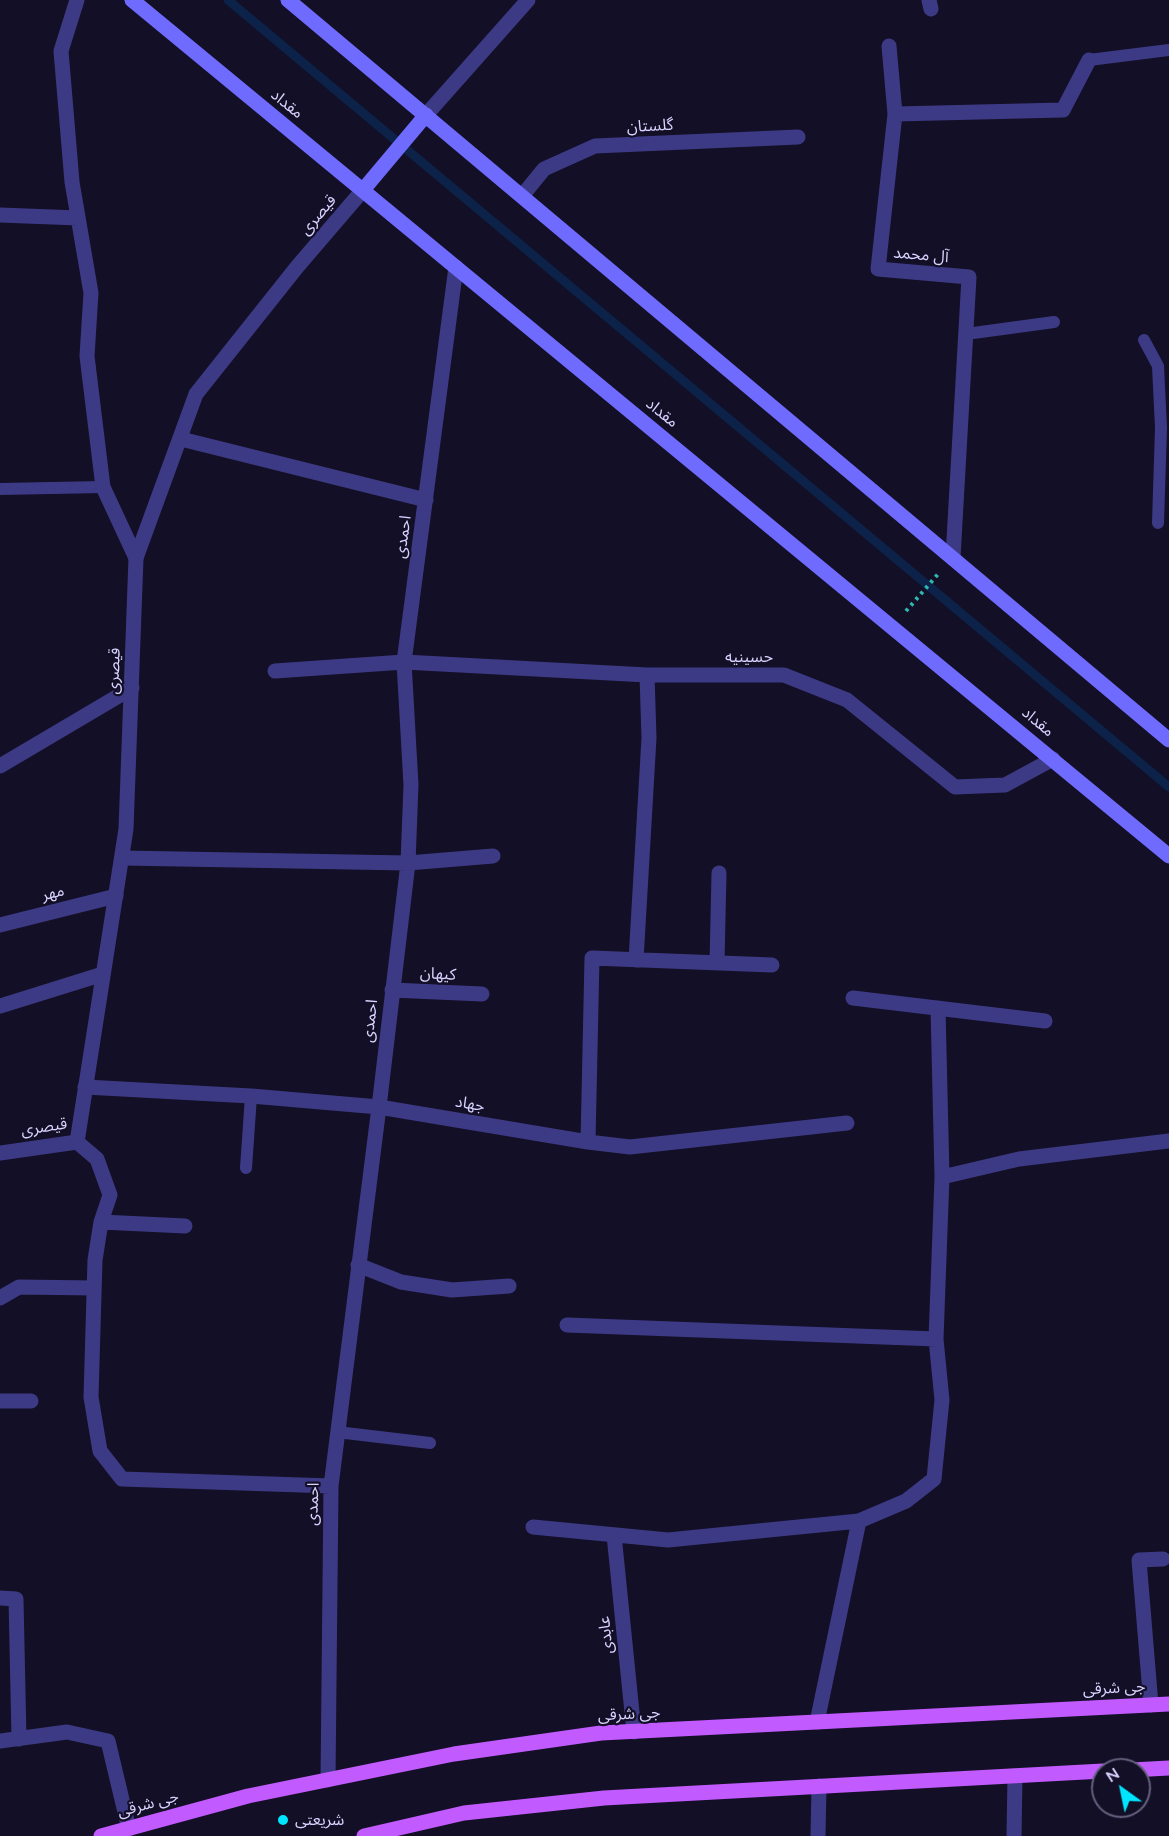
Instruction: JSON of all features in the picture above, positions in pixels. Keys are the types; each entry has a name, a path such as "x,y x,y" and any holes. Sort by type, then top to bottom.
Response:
{"main road":[{"name":"مقداد","path":"132,0 1169,856"},
{"path":"288,0 1169,740"},
{"path":"363,190 426,115"},
{"name":"جی شرقی","path":"101,1836 248,1796 454,1754 601,1733 1169,1704"},
{"path":"1151,1769 1169,1768"},
{"path":"364,1836 476,1811 604,1798 1091,1773"}],"street":[{"path":"77,0 61,51 72,182 92,293 87,356 103,488 136,558"},
{"path":"426,115 528,0"},
{"path":"889,46 895,114 1063,110 1089,60"},
{"name":"آل محمد","path":"895,114 878,269 969,277 953,557"},
{"name":"گلستان","path":"522,196 544,169 595,146 798,137"},
{"name":"قیصری","path":"0,1152 77,1142 126,829 136,558 196,394 297,267 363,190"},
{"path":"0,215 78,219"},
{"name":"احمدی","path":"328,1780 331,1486 408,862 411,784 404,662 456,267"},
{"path":"181,439 426,500"},
{"name":"حسینیه","path":"275,671 404,662 647,675 784,675 847,700 955,786 1005,785 1053,759"},
{"path":"636,960 649,738 647,675"},
{"path":"0,766 132,688"},
{"path":"122,858 408,862 493,856"},
{"path":"717,963 719,873"},
{"name":"مهر","path":"0,925 116,896"},
{"path":"588,1142 592,958 772,965"},
{"path":"0,1006 103,974"},
{"name":"کیهان","path":"392,990 482,994"},
{"path":"853,998 1045,1021"},
{"path":"533,1527 668,1540 859,1521 906,1501 934,1479 942,1400 936,1339 942,1177 938,1008"},
{"name":"جهاد","path":"85,1088 251,1096 379,1107 630,1147 847,1123"},
{"path":"77,1142 96,1158 110,1195 101,1222 95,1260 91,1398 100,1451 122,1479 331,1486"},
{"path":"942,1177 1019,1159 1169,1142"},
{"path":"101,1222 185,1227"},
{"path":"358,1265 401,1282 452,1290 509,1286"},
{"path":"0,1298 20,1287 94,1288"},
{"path":"567,1325 936,1339"},
{"path":"0,1401 31,1401"},
{"path":"817,1722 859,1521"},
{"name":"عابدی","path":"614,1535 634,1732"},
{"path":"1151,1705 1139,1560 1163,1559"},
{"path":"0,1598 16,1599 19,1739"},
{"path":"0,1741 67,1732 108,1741 129,1828"},
{"path":"1014,1836 1015,1776"},
{"path":"819,1786 819,1836"}],"lane":[{"path":"1089,60 1169,50"},
{"path":"966,334 1054,322"},
{"path":"1144,340 1158,366 1164,392 1158,523"},
{"path":"0,489 103,488"},
{"path":"246,1168 251,1096"},
{"path":"337,1432 430,1443"}],"path":[{"path":"893,627 953,557"}],"waterway":[{"path":"228,0 1169,787"}],"place":[{"name":"شریعتی","path":"283,1820"}]}
